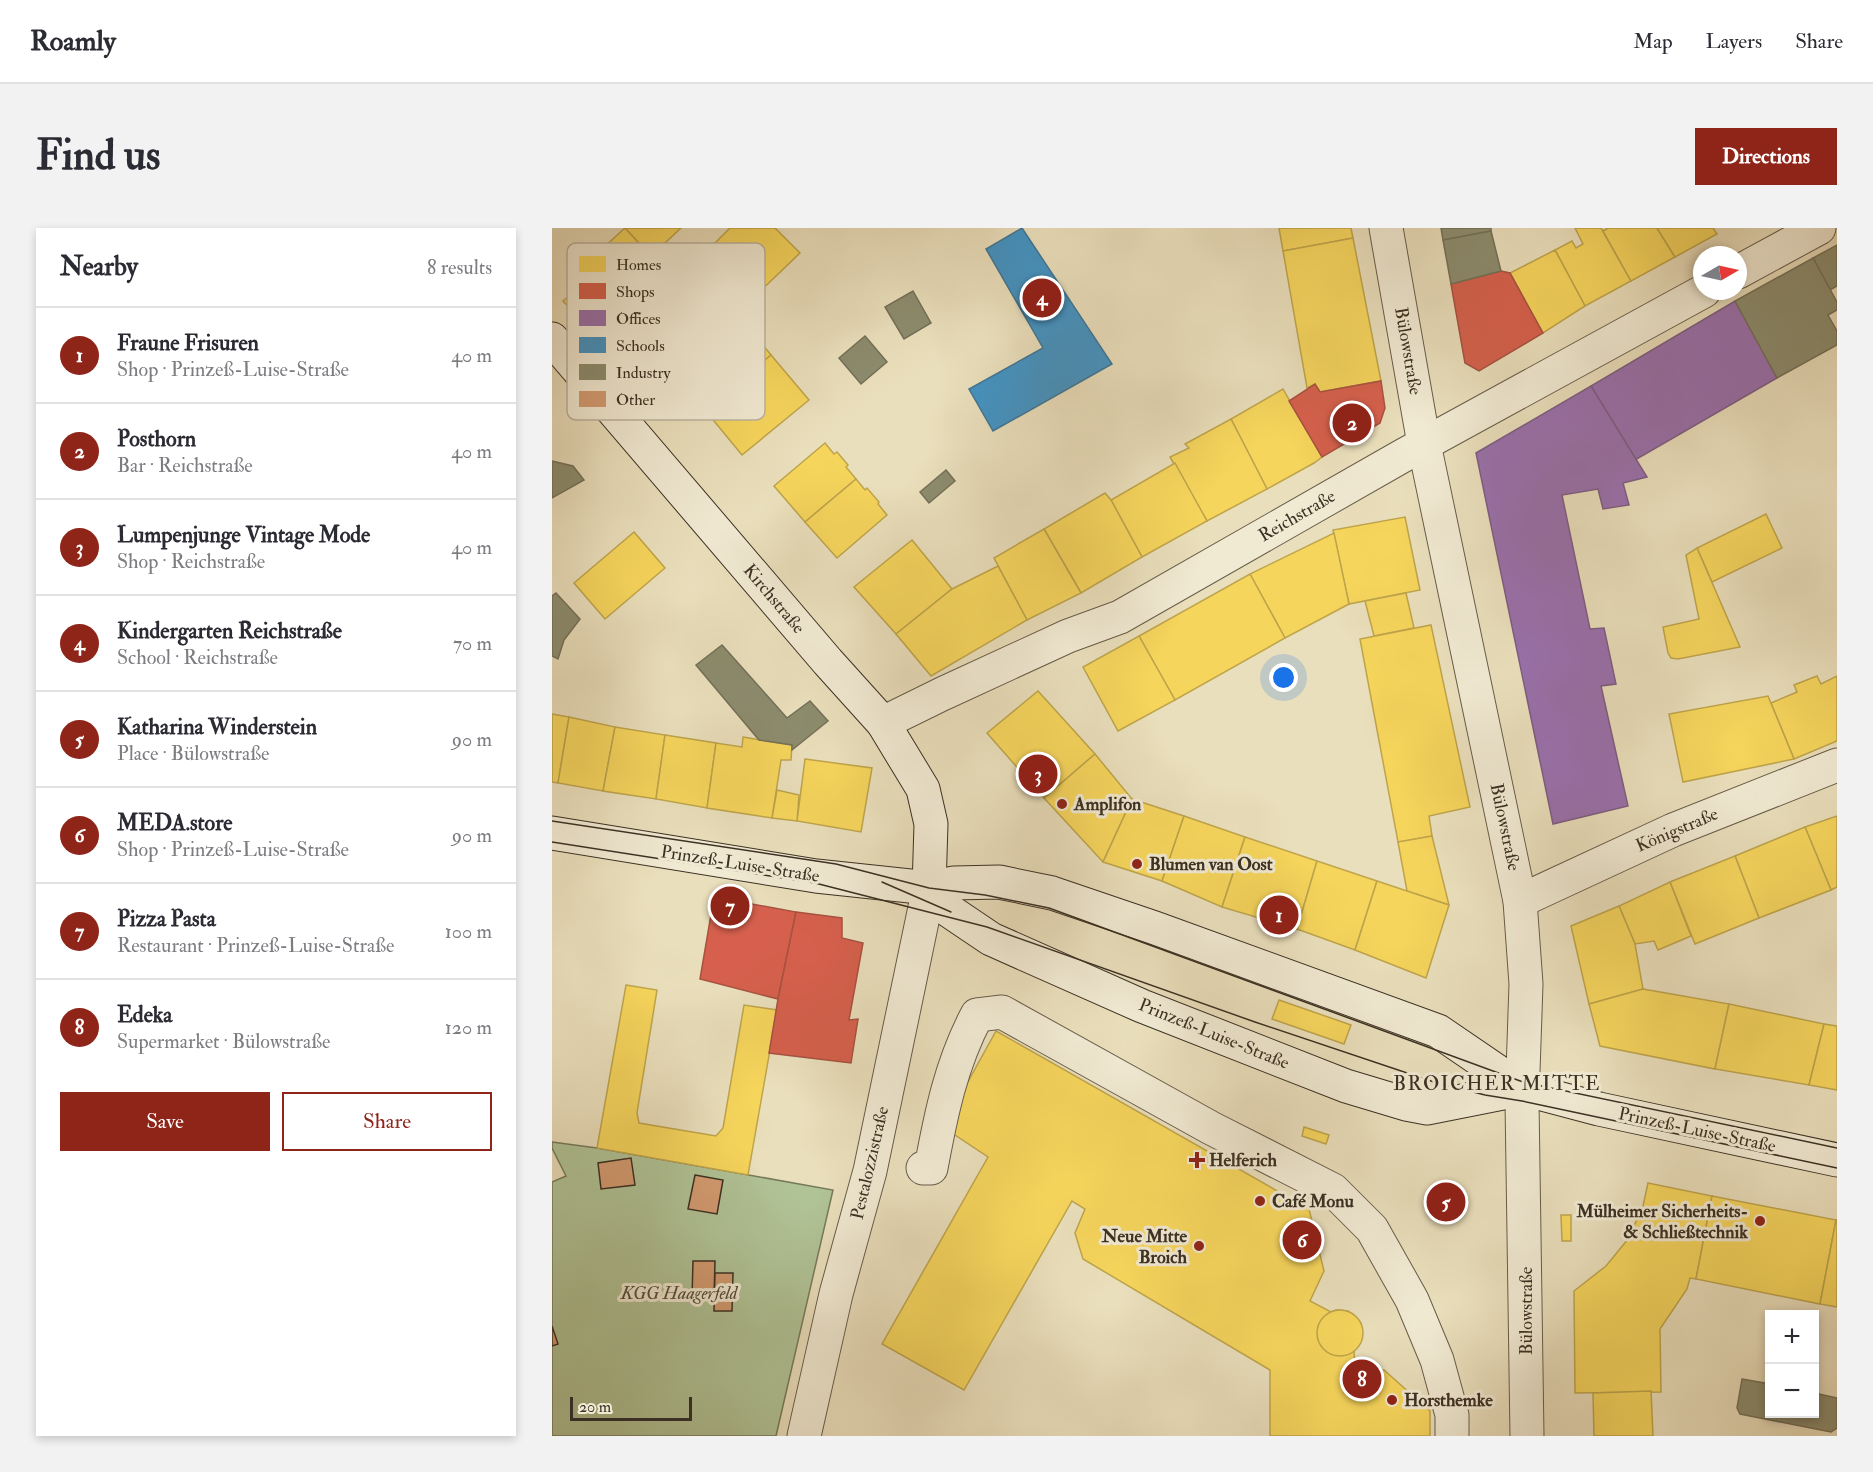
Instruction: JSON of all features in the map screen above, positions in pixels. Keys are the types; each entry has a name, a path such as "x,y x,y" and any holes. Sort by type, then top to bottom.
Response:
{"street":[{"name":"Bülowstraße","path":"1386,228 1424,444 1520,901 1526,984 1523,1089 1527,1436"},
{"path":"1747,267 1819,228"},
{"name":"Reichstraße","path":"883,723 1047,646 1120,617 1424,444 1693,297"},
{"name":"Kirchstraße","path":"552,339 567,357"},
{"name":"Kirchstraße","path":"621,420 883,723 923,789 931,824 929,888"},
{"name":"Königstraße","path":"1520,901 1673,830 1837,765"},
{"name":"Prinzeß-Luise-Straße","path":"552,833 816,876 929,888 954,883 999,882 1052,893 1438,1031 1523,1089 1599,1109 1837,1160"},
{"name":"Prinzeß-Luise-Straße","path":"929,888 948,910 991,939 1142,1006 1346,1086 1427,1108 1523,1089"},
{"name":"Pestalozzistraße","path":"804,1436 836,1294 870,1171 929,888"},
{"path":"923,1168 931,1168 944,1100 963,1041 977,1015 1002,1012 1211,1128 1333,1190 1371,1229 1412,1300 1437,1360 1452,1415 1452,1436"}],"green space":[{"name":"KGG Haagerfeld","path":"552,1142 833,1190 776,1436 552,1436 552,1182 566,1176 552,1148"}],"building: Homes":[{"path":"625,228 681,228 665,243 639,243"},
{"path":"625,228 639,243 609,243"},
{"path":"730,228 775,228 800,253 765,287 765,243 715,243"},
{"path":"1279,228 1351,228 1353,238 1283,251"},
{"path":"1575,228 1601,228 1631,281 1585,306 1555,250 1572,241 1576,248 1583,244"},
{"path":"1608,228 1657,228 1675,257 1631,281 1603,231"},
{"path":"1657,228 1713,228 1717,234 1693,246 1675,257"},
{"path":"1353,238 1381,381 1320,392 1315,384 1307,388 1283,251"},
{"path":"1555,250 1585,306 1543,333 1510,273"},
{"path":"765,348 771,355 765,360"},
{"path":"771,355 809,400 742,455 713,420 765,420 765,360"},
{"path":"1283,389 1322,457 1267,489 1231,419"},
{"path":"1231,419 1267,489 1207,521 1170,457 1189,448 1185,444"},
{"path":"825,443 834,454 837,452 856,479 805,522 774,486"},
{"path":"1175,463 1207,521 1142,557 1111,500"},
{"path":"856,479 865,490 867,488 887,515 837,558 805,522"},
{"path":"1105,493 1142,557 1081,593 1044,529"},
{"path":"1766,514 1782,548 1712,582 1697,548"},
{"path":"1405,517 1420,590 1349,604 1333,530"},
{"path":"1044,529 1081,593 1027,620 994,558"},
{"path":"634,532 665,568 605,619 574,583"},
{"path":"1334,533 1349,604 1285,638 1250,574"},
{"path":"912,540 952,589 896,634 854,587"},
{"path":"1697,548 1740,647 1678,659 1671,658 1663,627 1699,619 1686,555"},
{"path":"998,566 1027,620 931,676 896,634 952,589"},
{"path":"1250,574 1285,638 1175,700 1139,636"},
{"path":"1406,593 1414,628 1374,636 1365,601"},
{"path":"1431,625 1470,807 1429,816 1432,836 1398,842 1360,639"},
{"path":"1139,636 1175,700 1118,731 1083,667"},
{"path":"1817,676 1821,684 1837,676 1837,741 1794,759 1771,703 1797,692 1794,685"},
{"path":"1038,691 1095,754 1044,798 987,733"},
{"path":"1768,696 1794,759 1683,782 1669,714"},
{"path":"552,714 569,717 558,783 552,782"},
{"path":"569,717 615,727 603,791 558,783"},
{"path":"615,727 665,735 656,799 603,791"},
{"path":"665,735 716,743 707,808 656,799"},
{"path":"743,737 792,745 791,760 781,760 772,818 707,808 716,743 742,747"},
{"path":"1095,754 1132,799 1103,862 1044,798"},
{"path":"805,759 872,768 861,832 797,821"},
{"path":"777,790 799,795 797,821 772,818"},
{"path":"1132,799 1184,816 1162,881 1103,862"},
{"path":"1184,816 1245,837 1222,907 1162,881"},
{"path":"1837,816 1837,887 1831,890 1805,827"},
{"path":"1805,827 1831,890 1759,918 1735,856"},
{"path":"1432,836 1449,905 1407,891 1398,842"},
{"path":"1245,837 1317,861 1297,929 1222,907"},
{"path":"1735,856 1759,918 1695,944 1670,882"},
{"path":"1317,861 1377,881 1355,950 1297,929"},
{"path":"1377,881 1449,905 1426,978 1355,950"},
{"path":"1670,882 1691,936 1658,950 1654,941 1635,944 1619,906"},
{"path":"1619,906 1635,944 1643,989 1589,1004 1571,926"},
{"path":"626,985 657,990 637,1113 639,1123 716,1136 723,1128 744,1005 777,1010 748,1175 597,1148"},
{"path":"1643,989 1729,1004 1715,1069 1600,1046 1589,1004"},
{"path":"1279,1000 1351,1025 1344,1044 1272,1019"},
{"path":"1729,1004 1824,1024 1809,1085 1715,1069"},
{"path":"1824,1024 1837,1026 1837,1090 1809,1085"},
{"name":"Neue Mitte Broich","path":"996,1031 1309,1209 1324,1271 1310,1301 1331,1312 1348,1311 1357,1318 1361,1323 1362,1335 1354,1351 1355,1369 1384,1370 1430,1411 1430,1436 1270,1436 1270,1370 1083,1259 1075,1233 1085,1209 1072,1201 964,1390 882,1344 988,1157 943,1127"},
{"path":"1304,1127 1329,1135 1326,1144 1302,1136"},
{"path":"1648,1183 1712,1196 1696,1279 1690,1278 1687,1289 1660,1329 1661,1392 1575,1393 1574,1291 1606,1266 1628,1239 1643,1206"},
{"path":"1712,1196 1836,1220 1820,1304 1696,1279"},
{"path":"1561,1215 1571,1215 1571,1241 1562,1241"},
{"path":"1837,1220 1837,1307 1820,1304"},
{"path":"1340,1310 1356,1317 1363,1333 1356,1349 1340,1356 1324,1349 1317,1333 1324,1317"},
{"path":"1651,1391 1653,1436 1594,1436 1593,1393"}],"building: Shops":[{"path":"1501,271 1510,273 1543,333 1479,371 1465,363 1451,284"},
{"path":"1381,381 1385,408 1380,423 1322,457 1289,401 1315,384 1320,392"},
{"path":"714,897 796,912 778,999 700,979"},
{"path":"796,912 842,918 842,938 863,943 849,1020 858,1019 851,1063 769,1053"}],"building: Offices":[{"path":"1735,301 1777,378 1635,460 1591,386"},
{"path":"1591,386 1647,477 1623,483 1629,505 1603,509 1598,489 1562,495 1590,629 1604,628 1616,684 1601,686 1628,806 1553,824 1476,453"}],"building: Schools":[{"path":"1022,228 1112,364 993,431 969,389 1043,348 986,249"}],"building: Industry":[{"path":"1441,228 1491,228 1491,231 1443,240"},
{"path":"1491,231 1501,271 1451,284 1443,240"},
{"path":"1837,245 1837,286 1830,290 1813,258"},
{"path":"1813,258 1837,302 1837,310 1828,315 1837,331 1837,345 1777,378 1735,301 1747,300 1747,294"},
{"path":"913,291 931,323 904,339 885,307"},
{"path":"865,336 887,362 861,384 839,358"},
{"path":"552,461 573,466 584,480 552,498"},
{"path":"946,470 955,481 929,503 920,492"},
{"path":"556,593 580,619 564,640 558,659 552,656 552,596"},
{"path":"722,645 787,718 810,701 828,721 792,750 792,745 759,740 696,665"},
{"path":"1742,1379 1765,1383 1765,1418 1819,1418 1819,1394 1837,1398 1837,1428 1831,1432 1740,1414 1737,1408"}],"building: Other":[{"path":"631,1158 635,1185 601,1189 598,1163"},
{"path":"695,1175 723,1180 717,1214 688,1209"},
{"path":"693,1261 715,1261 714,1298 692,1298"},
{"path":"715,1273 733,1273 732,1311 714,1311"},
{"path":"552,1326 558,1344 552,1346"}],"tram line":[{"path":"552,821 836,864 929,888 985,895 1049,908 1523,1082 1837,1148"},
{"path":"552,842 815,883 987,927 1255,1022 1431,1081 1485,1095 1837,1168"},
{"path":"882,882 951,912"}],"place":[{"name":"Kindergarten Reichstraße","path":"1042,298"},
{"name":"Posthorn","path":"1352,423"},
{"name":"Lumpenjunge Vintage Mode","path":"1038,774"},
{"name":"Amplifon","path":"1062,804"},
{"name":"Blumen van Oost","path":"1137,864"},
{"name":"Pizza Pasta","path":"730,906"},
{"name":"Fraune Frisuren","path":"1279,915"},
{"name":"Helferich","path":"1197,1160"},
{"name":"Café Monu","path":"1260,1201"},
{"name":"Katharina Winderstein","path":"1446,1202"},
{"name":"Mülheimer Sicherheits- & Schließtechnik","path":"1760,1221"},
{"name":"MEDA.store","path":"1302,1240"},
{"name":"Neue Mitte Broich","path":"1199,1246"},
{"name":"Edeka","path":"1362,1379"},
{"name":"Horsthemke","path":"1392,1400"}],"district":[{"name":"BROICHER MITTE","path":"1497,1083"}]}
